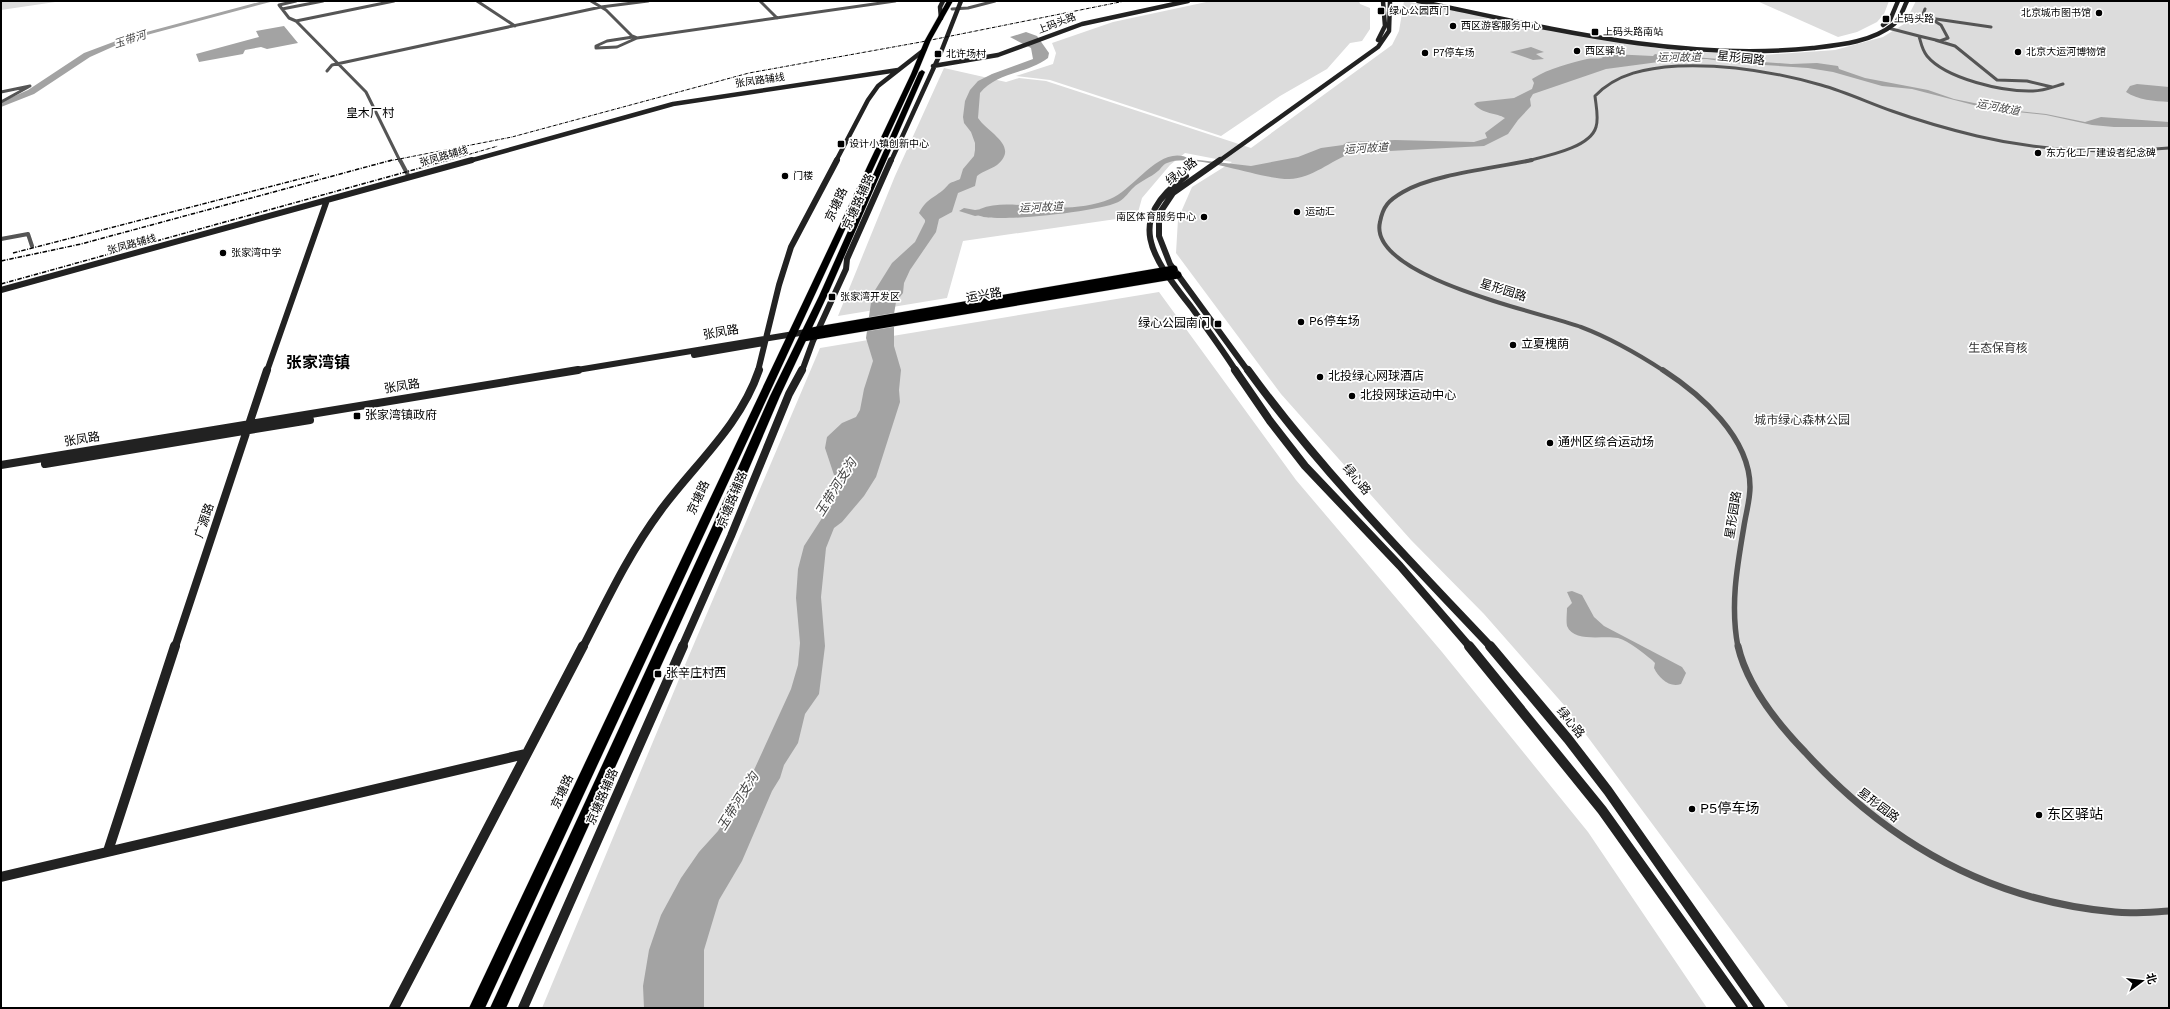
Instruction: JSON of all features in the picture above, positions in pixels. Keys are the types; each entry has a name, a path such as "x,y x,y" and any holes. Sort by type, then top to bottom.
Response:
{"highway":[{"name":"京塘路","path":"498,1008 718,527 774,396 804,335 924,50 950,1"},
{"name":"京塘路","path":"477,1008 804,335 913,96 924,67 957,5"}],"main road":[{"path":"941,18 940,7 943,1"},
{"name":"上码头路","path":"1149,8 1179,1"},
{"name":"上码头路","path":"934,65 998,55 1072,27 1114,15 1188,1"},
{"path":"1234,142 1373,45 1382,33 1385,26 1382,1"},
{"name":"绿心路","path":"1390,1 1392,21 1390,30 1378,47 1182,185 1166,202 1160,212 1157,235 1161,249 1172,273 1279,434 1307,467 1414,582 1543,735 1599,806 1743,1008"},
{"path":"1418,1 1619,39 1723,50 1793,50 1819,48 1858,40 1888,28 1902,16 1907,1"},
{"path":"1430,1 1619,39"},
{"path":"1667,45 1760,49 1796,47 1835,42 1858,36 1884,25 1890,20 1898,1"},
{"name":"京塘路辅路","path":"523,1008 731,536 789,394 799,379 804,335 846,269 847,259 941,52 957,5"},
{"path":"917,54 930,38"},
{"path":"394,1008 525,754 631,554 648,526 680,485 730,426 740,411 754,384 766,340 782,268 868,100 878,86 924,50"},
{"name":"张凤路辅线","path":"1,290 689,100 898,70"},
{"name":"绿心路","path":"1192,171 1165,192 1157,201 1150,218 1148,229 1150,243 1154,254 1172,273 1278,411 1405,556 1498,654 1568,738 1608,791 1760,1008"},
{"name":"广源路","path":"108,851 247,427 327,200"},
{"name":"运兴路","path":"804,335 1172,273"},
{"name":"张凤路","path":"1,471 247,427 766,340 804,335"},
{"name":"张凤路","path":"1,465 247,427"},
{"path":"1,877 525,754"}],"street":[{"path":"296,1 279,5 289,18 296,21 366,92 369,101 409,177"},
{"path":"282,9 323,1"},
{"path":"296,21 394,1"},
{"path":"477,1 515,26"},
{"path":"591,1 601,7 635,38"},
{"path":"327,71 332,66 339,64 601,7 648,1"},
{"path":"760,1 777,18"},
{"path":"635,38 634,42 614,47 596,48 596,46 607,41 895,1"},
{"path":"957,5 968,8 995,1"},
{"path":"1925,9 1923,14 1928,18 1942,24 1948,38 1944,40 1935,40"},
{"path":"1928,18 1991,27"},
{"path":"1888,28 1952,45 1984,68 1990,76 1997,80 2027,81 2052,87"},
{"path":"1919,36 1926,56 1930,60 1952,73 1984,84 2033,91 2063,84"},
{"name":"星形园路","path":"2169,148 2097,153 2021,144 1934,125 1843,92 1783,76 1724,67 1659,68 1644,70 1622,77 1603,86 1595,96 1597,119 1594,132 1584,142 1567,150 1545,157 1448,177 1415,188 1388,203 1379,214 1377,226 1383,243 1402,263 1442,283 1580,327 1624,348 1658,368 1698,395 1726,425 1742,455 1751,483 1734,607 1738,649 1753,682 1772,714 1803,752 1842,793 1884,826 1918,848 1973,877 2022,896 2087,910 2136,913 2169,912"},
{"path":"1,92 30,86 24,91 1,102"},
{"path":"1,239 28,234 29,241 32,246"}],"green space":[{"path":"1,1 62,1 1,10"},
{"path":"1211,1 1359,1 1360,4 1370,8 1370,29 1362,41 1350,43 1327,69 1280,96 1221,136 1050,80 1016,76 1053,64 1056,53 1052,43 1113,22"},
{"name":"城市绿心森林公园","path":"1404,1 1656,48 1728,54 1764,55 1835,50 1883,37 1904,24 1916,1 2169,1 2169,1008 1789,1008 1564,705 1484,614 1411,540 1281,394 1176,253 1178,219 1192,187 1232,162 1185,153 1170,165 1142,198 1137,216 963,241 947,298 838,316 895,176 944,68 1006,82 1019,78 1046,81 1251,148 1392,45 1399,31"},
{"path":"1757,1 1889,1 1884,14 1877,22 1857,32 1838,37"},
{"path":"1159,292 1296,480 1442,652 1588,832 1707,1008 542,1008 682,672 820,348"}],"water":[{"path":"284,26 298,43 267,49 261,47 245,50 243,54 199,62 196,54 259,37 256,31"},
{"name":"玉带河支沟","path":"1026,32 1037,36 1049,53 1048,58 1031,67 995,81 980,93 978,118 1004,146 1005,152 1003,158 997,165 977,176 975,186 958,193 952,212 939,219 936,232 910,270 904,283 903,293 896,302 894,314 894,346 901,370 899,390 900,402 876,477 864,496 842,522 834,528 826,548 821,597 825,646 819,694 805,714 798,743 784,765 780,778 772,791 742,861 719,900 704,950 704,1008 644,1008 643,986 649,950 661,915 681,878 699,852 718,831 749,781 791,689 798,665 800,643 796,598 798,569 804,546 835,498 836,481 825,448 827,437 842,423 856,417 860,410 864,389 873,361 866,338 872,295 892,263 915,242 925,222 919,213 922,208 929,200 949,184 960,179 963,169 974,156 975,143 971,132 964,123 963,117 965,101 970,90 978,81 992,74 1033,59 1031,48 1010,37"},
{"path":"1531,47 1544,52 1536,54 1544,59 1533,60 1510,52"},
{"path":"1611,54 1653,56 1655,54 1673,58 1692,57 1791,64 1817,63 1838,66 1839,69 1865,78 1928,90 1954,99 2009,110 2046,114 2085,122 2101,117 2169,122 2169,127 2114,127 2092,125 2046,115 1989,109 1912,89 1882,86 1833,72 1808,68 1734,63 1707,59 1681,59 1606,69 1533,94 1530,99 1531,106 1508,134 1484,146 1352,153 1306,176 1289,179 1260,175 1209,163 1179,161 1165,164 1136,186 1122,200 1110,205 1094,209 1025,217 1004,218 978,215 980,209 995,205 1052,208 1086,206 1102,202 1119,194 1129,187 1148,169 1158,162 1169,157 1179,155 1190,159 1251,166 1298,157 1321,148 1343,145 1347,142 1395,140 1474,142 1487,138 1485,133 1505,118 1481,110 1474,104 1477,102 1514,98 1532,89 1534,83 1532,79 1539,75 1560,66 1587,59 1603,58 1600,56"},
{"path":"2137,84 2169,87 2169,102 2152,101 2126,92 2130,86"},
{"path":"1572,591 1582,595 1594,617 1604,626 1682,667 1686,673 1681,684 1672,685 1662,679 1654,668 1655,663 1627,642 1612,637 1590,637 1576,635 1571,631 1567,626 1567,608 1572,603 1567,592"}],"waterway":[{"name":"玉带河","path":"1,105 31,92 87,55 126,39 271,1"},
{"name":"运河故道","path":"964,211 975,213 996,210"}],"railway":[{"path":"389,161 512,137 749,73 921,42 1125,1"},
{"path":"446,161 498,146"},
{"path":"1,261 81,244 392,160"},
{"path":"1,284 449,160"},
{"path":"13,253 319,174"}],"place":[{"name":"绿心公园西门","path":"1381,11"},
{"name":"北京城市图书馆","path":"2099,13"},
{"name":"上码头路","path":"1886,19"},
{"name":"西区游客服务中心","path":"1453,26"},
{"name":"上码头路南站","path":"1595,32"},
{"name":"西区驿站","path":"1577,51"},
{"name":"北京大运河博物馆","path":"2018,52"},
{"name":"P7停车场","path":"1425,53"},
{"name":"北许场村","path":"938,54"},
{"name":"设计小镇创新中心","path":"841,144"},
{"name":"东方化工厂建设者纪念碑","path":"2038,153"},
{"name":"门楼","path":"785,176"},
{"name":"运动汇","path":"1297,212"},
{"name":"南区体育服务中心","path":"1204,217"},
{"name":"张家湾中学","path":"223,253"},
{"name":"张家湾开发区","path":"832,297"},
{"name":"P6停车场","path":"1301,322"},
{"name":"绿心公园南门","path":"1218,324"},
{"name":"立夏槐荫","path":"1513,345"},
{"name":"北投绿心网球酒店","path":"1320,377"},
{"name":"北投网球运动中心","path":"1352,396"},
{"name":"张家湾镇政府","path":"357,416"},
{"name":"通州区综合运动场","path":"1550,443"},
{"name":"张辛庄村西","path":"658,674"},
{"name":"P5停车场","path":"1692,809"},
{"name":"东区驿站","path":"2039,815"}],"district":[{"name":"皇木厂村","path":"370,114"},
{"name":"张家湾镇","path":"318,364"}],"park label":[{"name":"生态保育核","path":"1998,349"}]}
